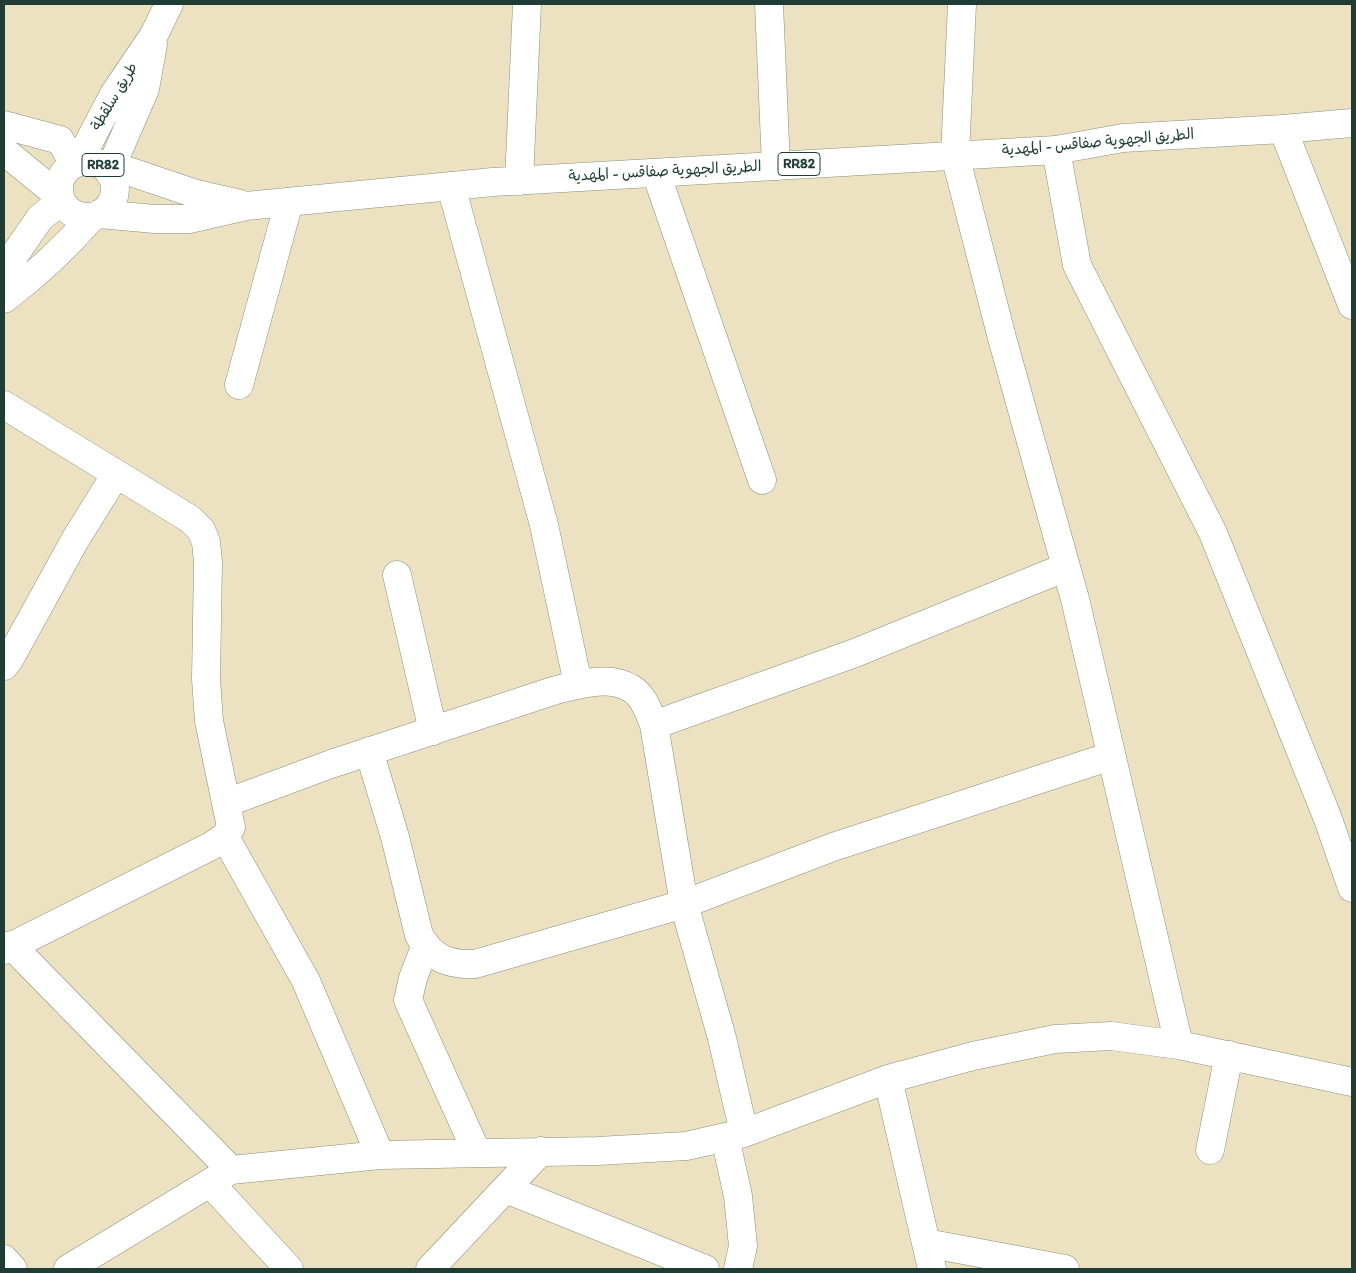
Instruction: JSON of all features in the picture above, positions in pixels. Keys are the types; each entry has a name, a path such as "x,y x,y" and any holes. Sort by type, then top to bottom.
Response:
{"street":[{"name":"طريق سلقطة","path":"77,162 114,94 154,35 169,4"},
{"path":"520,181 527,4"},
{"path":"768,4 776,166"},
{"path":"962,4 955,155 1002,338 1075,599 1180,1045"},
{"name":"طريق سلقطة","path":"110,173 145,89 154,35"},
{"name":"الطريق الجهوية صفاقس - المهدية","path":"4,150 60,198 70,212 85,217 96,215 189,219 246,206 451,186 1056,150 1123,138 1352,123"},
{"path":"4,124 60,140 77,162"},
{"path":"1283,129 1352,305"},
{"path":"1056,150 1077,265 1213,533 1324,810 1352,888"},
{"name":"الطريق الجهوية صفاقس - المهدية","path":"77,162 96,162 110,173 128,171 196,194 246,206"},
{"name":"RR82","path":"60,198 59,181 68,168 77,162"},
{"name":"RR82","path":"4,300 39,273 96,215 106,210 114,197 115,189 110,173"},
{"path":"656,173 762,480"},
{"path":"451,186 544,525 578,684"},
{"path":"4,270 40,218 60,198"},
{"path":"239,385 289,202"},
{"path":"4,405 190,519 201,530 206,542 208,562 205,634 209,721 231,827 225,837 192,856 7,948 220,1176 289,1269"},
{"path":"4,666 74,540 116,474"},
{"path":"654,726 854,652 1066,567"},
{"path":"397,575 433,730"},
{"path":"226,803 369,751 578,684 613,682 633,689 645,704 654,726 684,904 722,1038 735,1135 743,1246 738,1269"},
{"path":"369,751 395,837 418,935 426,947 441,959 460,965 476,964 684,904 833,847 1111,756"},
{"path":"225,837 306,981 380,1155"},
{"path":"426,947 413,978 408,1000 477,1153"},
{"path":"68,1269 220,1176 380,1155 598,1151 686,1146 735,1135 888,1080 973,1056 1055,1039 1111,1036 1180,1045 1352,1082"},
{"path":"1210,1150 1229,1055"},
{"path":"888,1080 929,1256 1065,1269"},
{"path":"430,1269 541,1151"},
{"path":"506,1189 705,1269"},
{"path":"4,1259 13,1269"}]}
